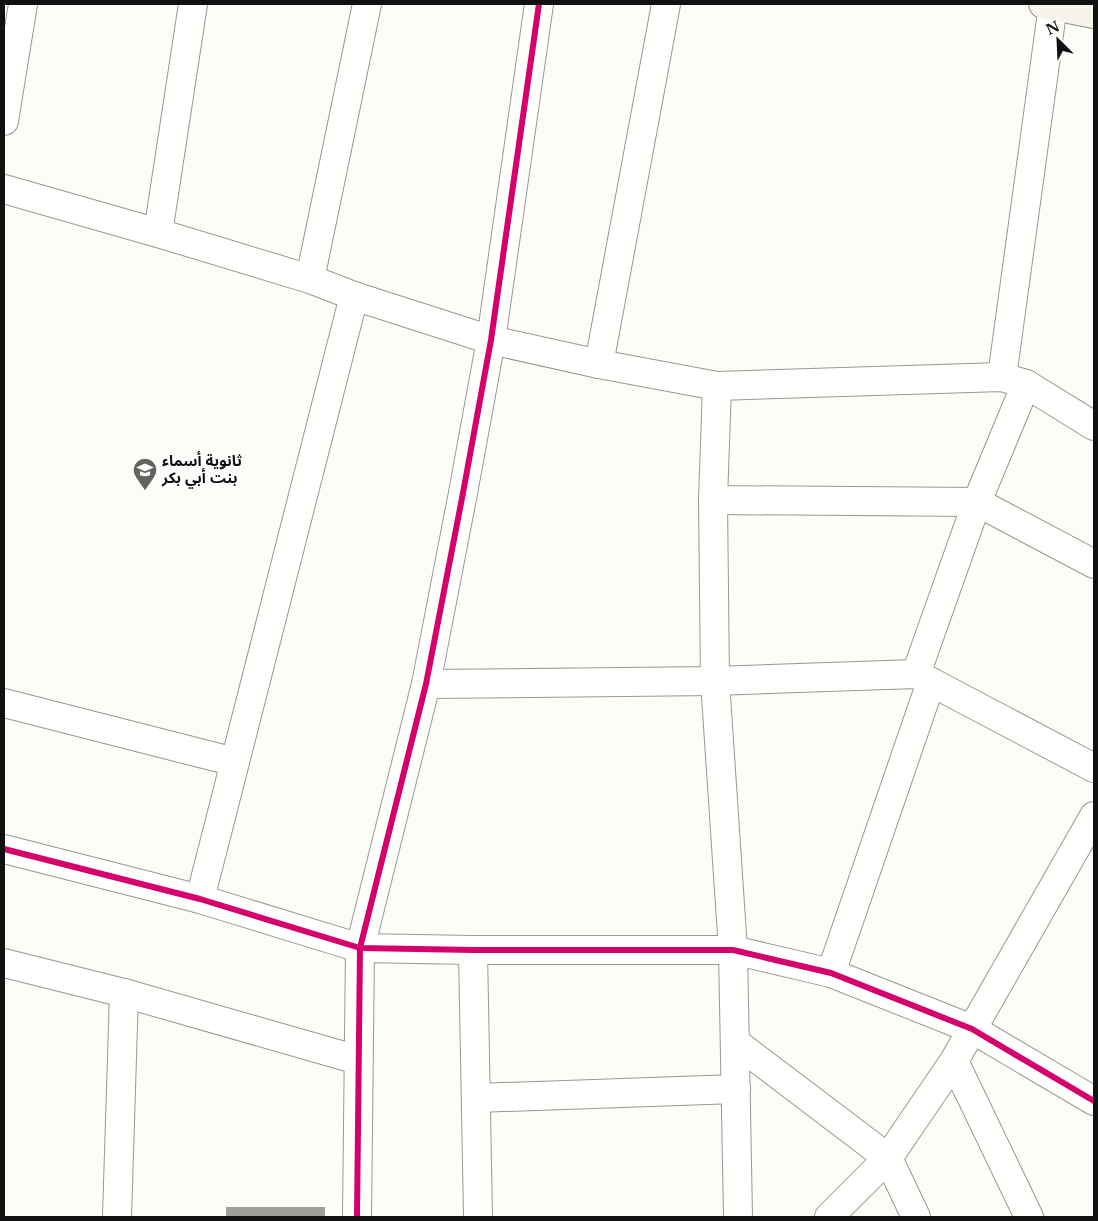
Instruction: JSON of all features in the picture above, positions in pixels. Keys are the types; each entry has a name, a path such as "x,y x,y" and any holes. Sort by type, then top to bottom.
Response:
{"main road":[{"path":"1048,4 1094,14"}],"street":[{"path":"4,120 23,4"},
{"path":"158,233 193,4"},
{"path":"310,279 367,4"},
{"path":"357,1217 360,948 426,684 492,340 539,4"},
{"path":"599,364 666,4"},
{"path":"831,973 924,678 1014,380 1048,4"},
{"path":"4,189 310,279 354,296 492,340 599,364 717,386 1014,380 1094,426"},
{"path":"200,899 354,296"},
{"path":"717,386 713,500 715,681 733,950 738,1217"},
{"path":"713,500 977,502 1094,564"},
{"path":"426,684 924,678 1094,768"},
{"path":"4,703 234,762"},
{"path":"829,1217 888,1158 954,1061 1094,816"},
{"path":"4,849 200,899 360,948 733,950 831,973 972,1029 1094,1101"},
{"path":"473,950 478,1217"},
{"path":"4,963 124,993 358,1060"},
{"path":"117,1217 124,993"},
{"path":"735,1042 888,1158 916,1217"},
{"path":"954,1061 1028,1217"},
{"path":"476,1098 736,1089"}],"building":[{"path":"226,1207 325,1207 325,1217 226,1217"}],"cycle path":[{"path":"357,1217 360,948 426,684 463,493 491,340 539,4"},
{"path":"4,849 200,899 360,948 733,950 831,973 972,1029 1094,1101"}],"place":[{"name":"ثانوية أسماء بنت أبي بكر","path":"145,491"}]}
